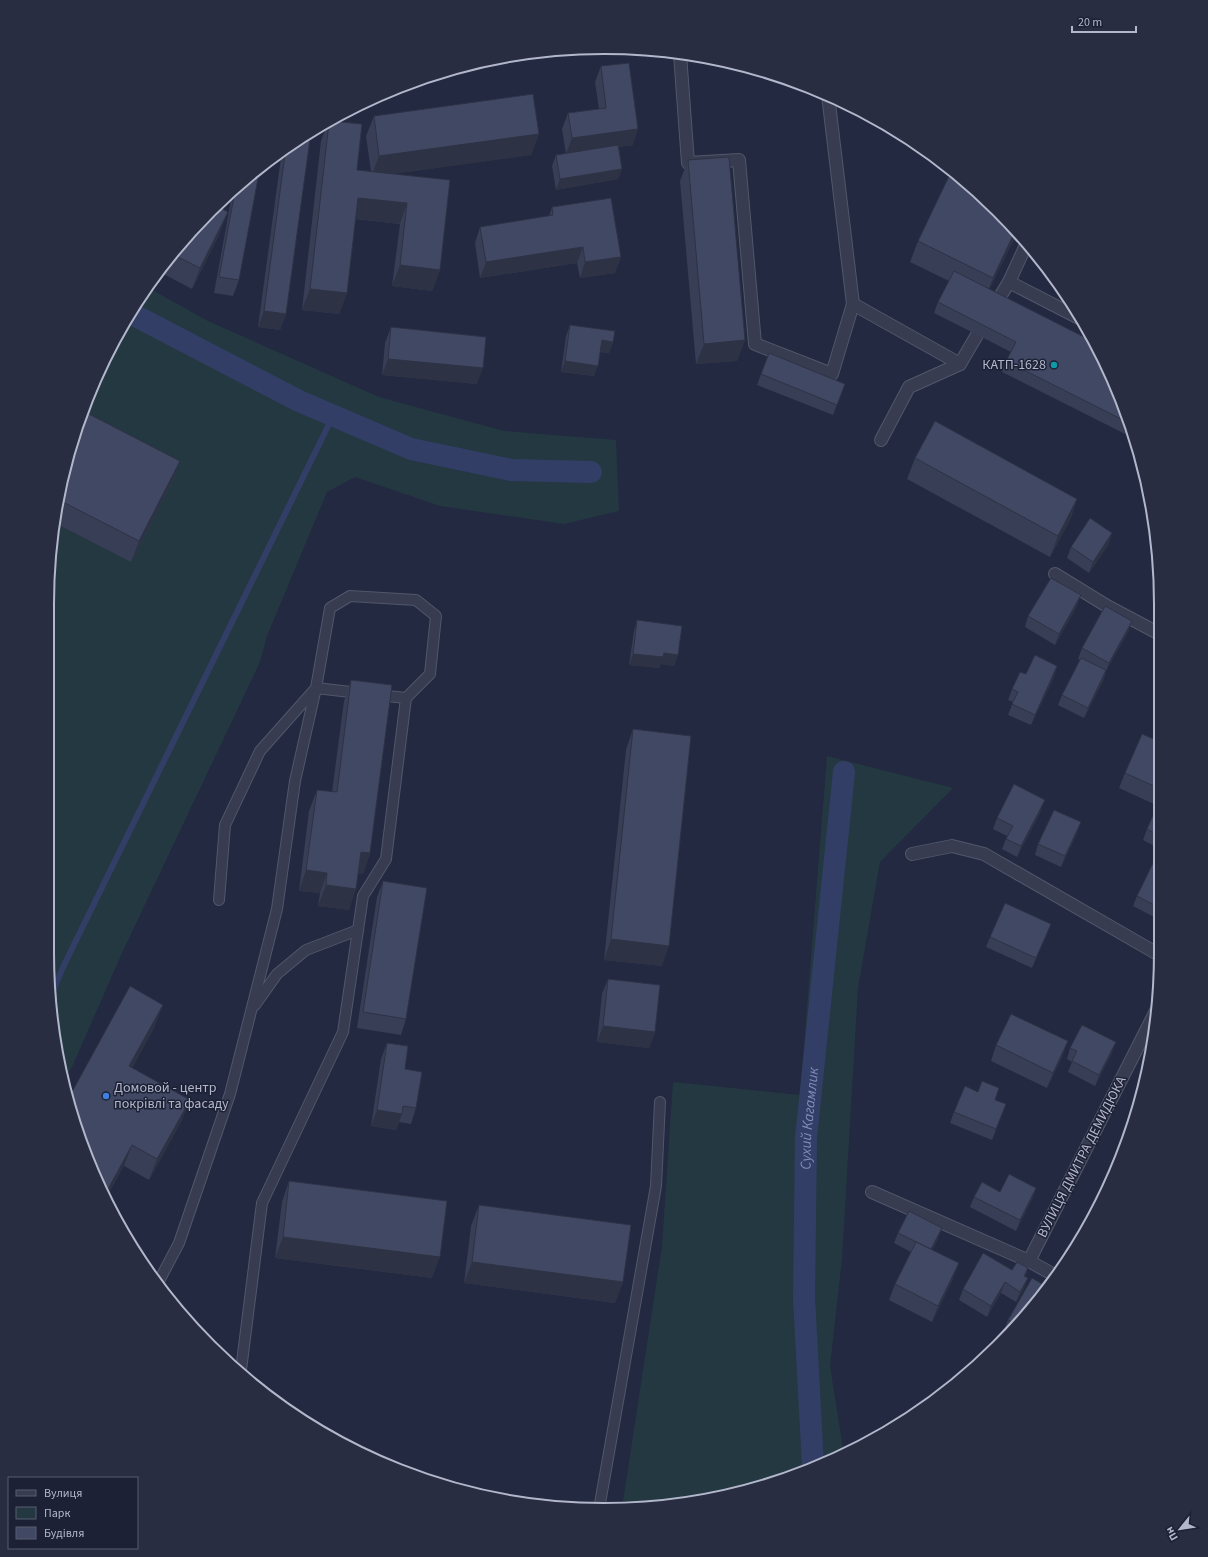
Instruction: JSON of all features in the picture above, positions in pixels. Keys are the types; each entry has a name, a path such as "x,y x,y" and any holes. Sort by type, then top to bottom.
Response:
{"street":[{"path":"680,60 688,163 739,160 755,344 832,374 853,304 829,103"},
{"path":"995,305 1009,282 1024,249"},
{"path":"1009,282 1071,314"},
{"path":"853,304 960,364"},
{"path":"881,440 909,387 960,364 977,335"},
{"path":"1055,574 1107,606 1154,631"},
{"path":"912,854 952,846 984,854 1154,951"},
{"name":"ВУЛИЦЯ ДМИТРА ДЕМИДЮКА","path":"1029,1261 1149,1025"},
{"path":"872,1192 1029,1261 1051,1273"}],"lane":[{"path":"161,1278 179,1243 230,1094 278,909 295,781 316,688 330,608 350,596 416,600 436,616 430,674 406,698 386,858 363,896 343,1032 262,1202 241,1367"},
{"path":"316,688 406,698"},
{"path":"219,900 225,825 260,751 316,688"},
{"path":"252,1010 277,974 306,950 358,930"},
{"path":"600,1503 656,1186 660,1102"}],"green space":[{"path":"153,290 208,321 379,397 504,431 616,440 619,511 564,524 440,506 355,477 327,492 267,636 260,662 122,953 68,1073 59,1025 55,989 55,568 65,497 83,427 111,361 128,329"},
{"path":"827,756 953,788 880,862 858,988 842,1259 830,1366 843,1448 781,1474 746,1484 676,1498 623,1502 662,1246 673,1082 800,1095"}],"building":[{"path":"629,63 638,129 572,138 568,113 606,108 601,66"},
{"path":"533,94 539,134 379,156 374,116"},
{"path":"341,122 362,124 357,170 450,180 440,270 400,265 407,203 358,198 347,293 310,289 328,128"},
{"path":"310,140 286,314 264,311 285,157"},
{"path":"618,145 622,169 560,179 556,155"},
{"path":"729,157 745,340 704,344 688,160"},
{"path":"258,176 239,280 219,277 234,197"},
{"path":"949,176 967,190 1013,236 993,278 918,241"},
{"path":"611,198 621,257 585,262 583,247 486,262 480,227 553,215 552,207"},
{"path":"222,209 228,212 200,268 178,257 190,241"},
{"name":"КАТП-1628","path":"954,271 1084,337 1097,361 1122,419 1006,361 1016,342 938,302"},
{"path":"570,325 615,331 613,342 602,340 598,366 565,361"},
{"path":"391,327 486,337 483,368 388,359"},
{"path":"769,353 845,384 837,405 761,374"},
{"path":"88,414 180,461 139,541 64,503 73,462"},
{"path":"935,421 1077,499 1058,536 915,458"},
{"path":"1090,518 1112,533 1093,562 1071,547"},
{"path":"1051,578 1081,595 1059,634 1028,616"},
{"path":"1105,606 1132,621 1109,663 1082,648"},
{"path":"637,620 682,626 678,655 664,653 663,657 633,654"},
{"path":"1035,655 1057,666 1035,715 1012,704 1018,692 1012,689 1020,672 1026,674"},
{"path":"1081,658 1106,670 1088,708 1062,695"},
{"path":"351,680 392,685 370,853 361,852 356,889 326,885 327,873 306,870 317,790 337,792"},
{"path":"633,729 691,736 669,946 611,939"},
{"path":"1142,734 1154,739 1154,786 1125,773"},
{"path":"1014,784 1045,800 1021,846 1006,839 1013,826 997,818"},
{"path":"1054,810 1081,822 1065,856 1038,844"},
{"path":"1154,813 1154,833 1147,829"},
{"path":"1154,861 1154,905 1137,896"},
{"path":"383,881 427,888 406,1019 363,1012"},
{"path":"1005,903 1051,924 1036,958 990,937"},
{"path":"608,979 660,985 655,1032 603,1026"},
{"name":"Домовой - центр покрівлі та фасаду","path":"130,986 163,1005 129,1066 190,1100 157,1159 132,1145 108,1189 83,1130 72,1092"},
{"path":"1011,1014 1068,1041 1053,1073 996,1045"},
{"path":"1082,1025 1116,1042 1099,1075 1072,1061 1077,1051 1070,1048"},
{"path":"387,1043 408,1046 405,1069 422,1072 416,1108 403,1106 402,1114 377,1110"},
{"path":"982,1081 999,1088 995,1100 1006,1104 996,1129 954,1112 965,1086 978,1092"},
{"path":"1009,1174 1036,1188 1020,1220 974,1197 982,1182 1000,1192"},
{"path":"289,1181 447,1201 440,1257 283,1237"},
{"path":"479,1205 631,1225 623,1282 472,1262"},
{"path":"909,1211 942,1228 931,1249 898,1233"},
{"path":"916,1242 959,1263 938,1306 895,1284"},
{"path":"983,1253 1012,1270 1017,1262 1028,1268 1024,1276 1028,1278 1020,1292 1005,1282 991,1306 963,1289"},
{"path":"1032,1278 1043,1284 1012,1322 1008,1320"}],"waterway":[{"path":"136,316 299,401 411,449 511,470 591,472"},
{"path":"55,986 333,416"},
{"name":"Сухий Кагамлик","path":"813,1461 804,1298 806,1138 844,772"}],"place":[{"name":"КАТП-1628","path":"1054,365"},
{"name":"Домовой - центр покрівлі та фасаду","path":"106,1096"}]}
